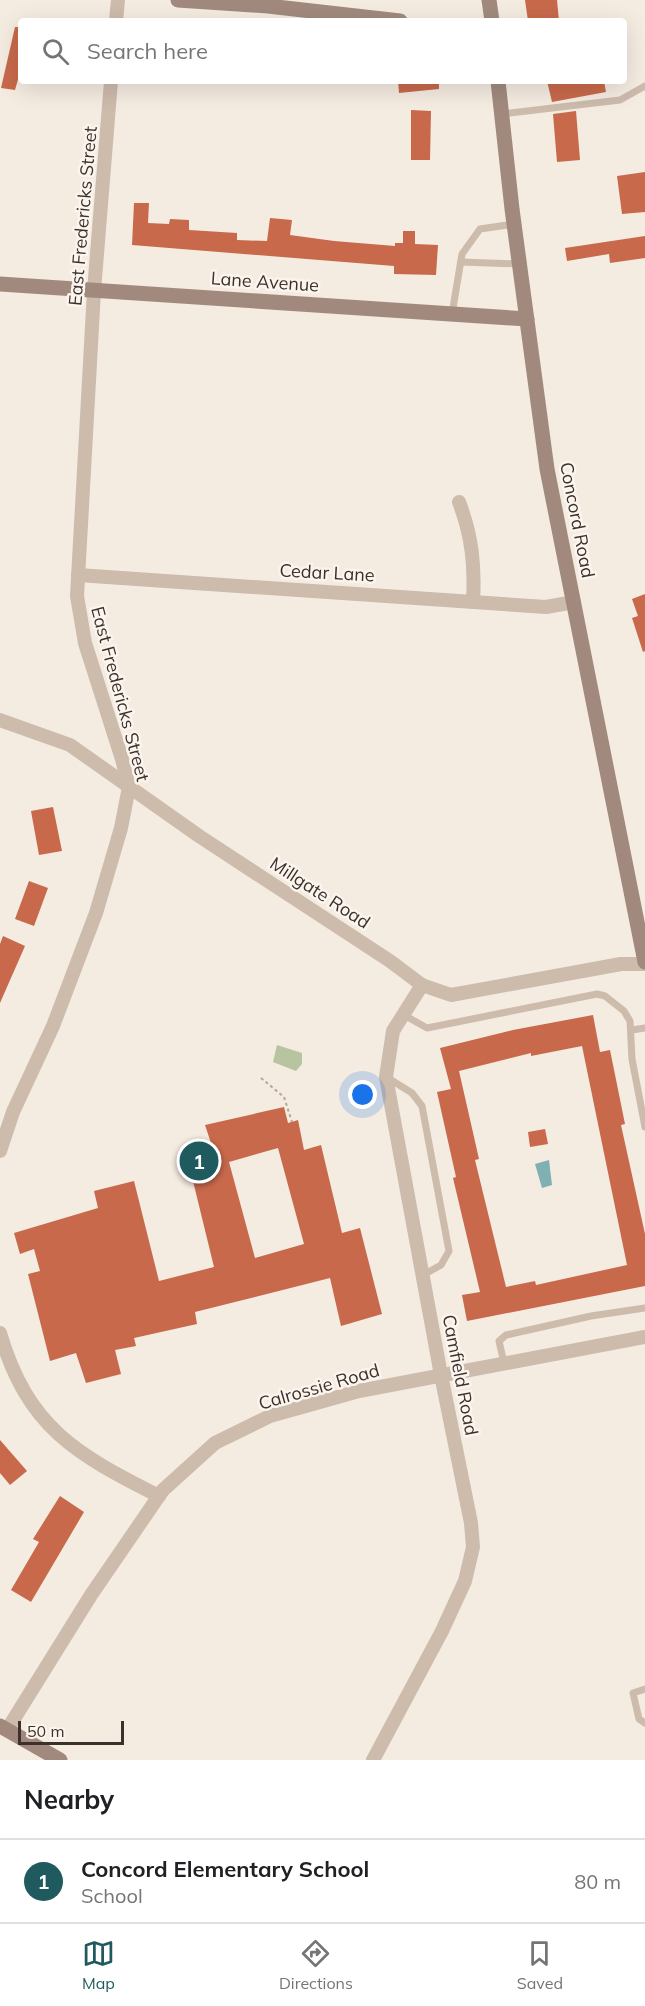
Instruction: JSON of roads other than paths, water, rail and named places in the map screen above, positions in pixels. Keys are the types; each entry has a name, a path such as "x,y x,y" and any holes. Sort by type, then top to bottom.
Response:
{"street":[{"path":"116,18 118,0"},
{"path":"178,0 368,18"},
{"path":"489,0 492,18"},
{"name":"East Fredericks Street","path":"0,1151 13,1112 53,1026 96,913 121,828 129,787 84,643 77,596 94,291 111,84"},
{"name":"Concord Road","path":"498,84 519,264 547,469 645,963"},
{"name":"Lane Avenue","path":"0,284 527,319"},
{"path":"459,502 473,544 475,568 473,601"},
{"name":"Cedar Lane","path":"78,575 546,607 574,602"},
{"name":"Millgate Road","path":"0,720 70,745 96,761 129,787 380,954 422,985 451,995 621,964 645,963"},
{"name":"Camfield Road","path":"373,1760 442,1631 465,1581 473,1547 471,1523 386,1077 393,1031 422,985"},
{"path":"0,1333 8,1359 47,1426 85,1455 159,1496"},
{"name":"Calrossie Road","path":"3,1728 159,1496 215,1443 270,1416 359,1391 645,1337"},
{"path":"3,1728 60,1760"}],"lane":[{"path":"502,114 620,100 645,86"},
{"path":"452,314 462,254 480,229 514,224"},
{"path":"461,262 519,264"},
{"path":"402,1014 428,1028 597,994 605,996 624,1011 632,1030 632,1059 645,1127"},
{"path":"632,1030 645,1028"},
{"path":"386,1077 412,1093 422,1106 449,1251 441,1264 423,1275"},
{"path":"504,1363 499,1341 506,1335 591,1316 645,1308"},
{"path":"645,1689 633,1693 639,1719 645,1723"}],"water":[{"path":"549,1160 552,1185 542,1188 535,1164"}],"place":[{"name":"Concord Elementary School","path":"199,1161"}]}
